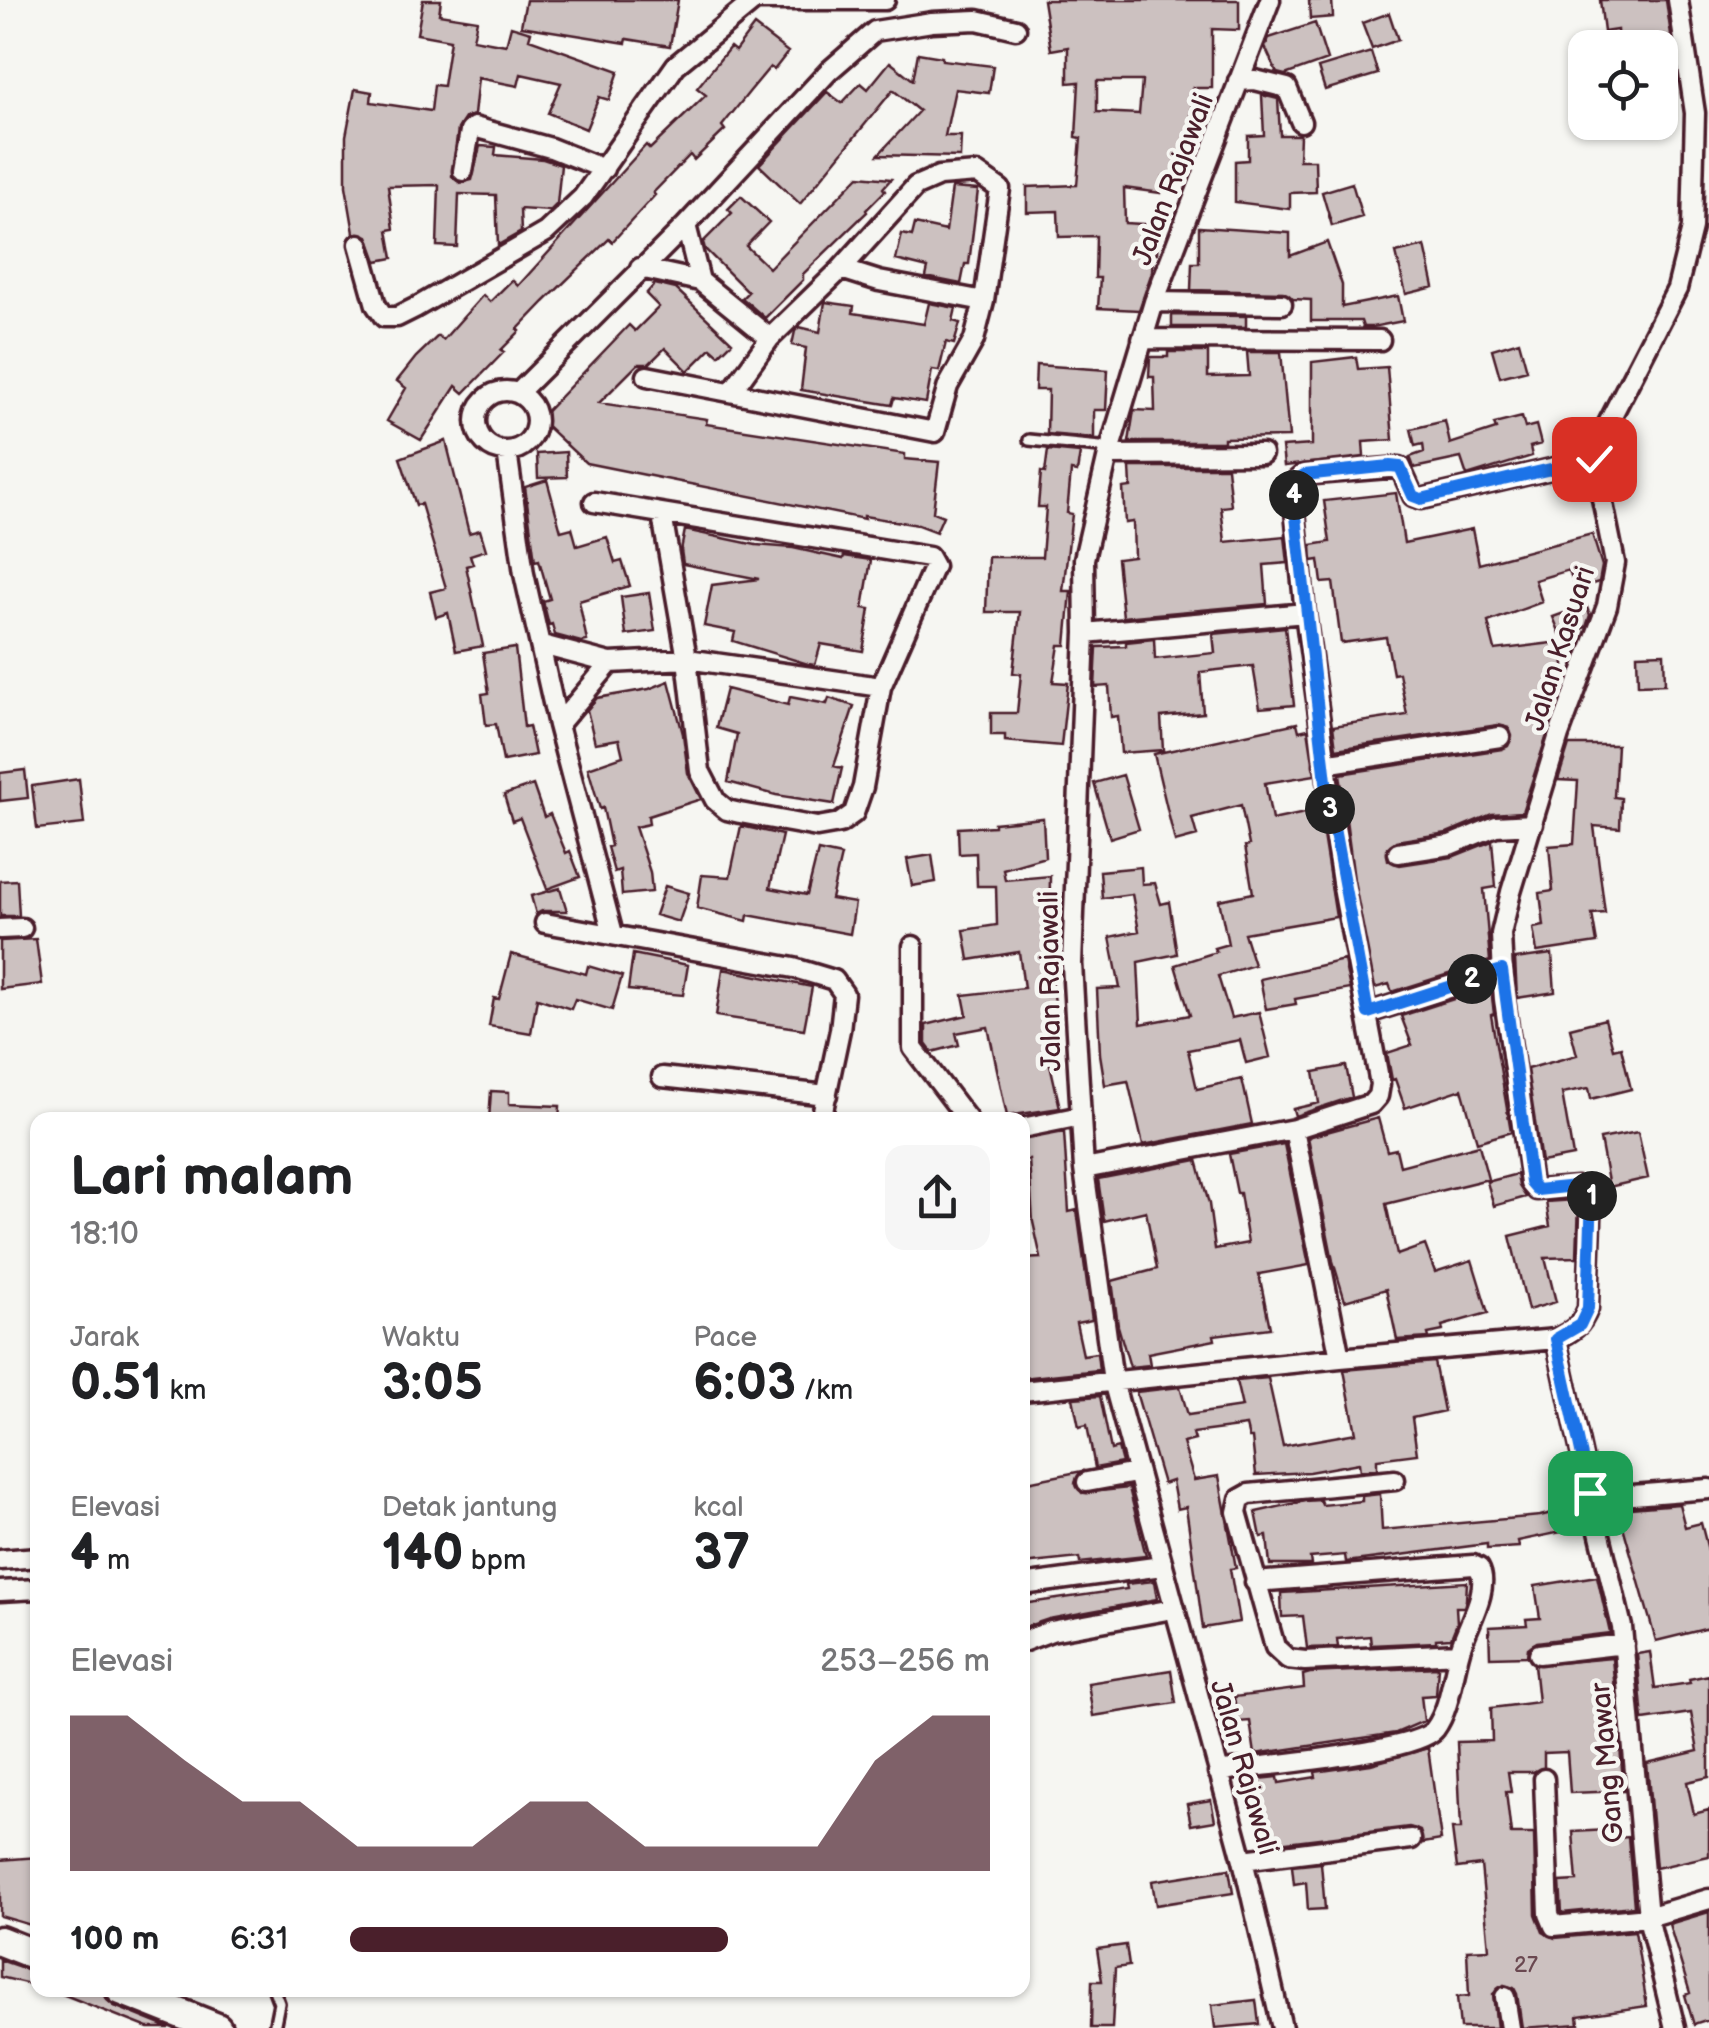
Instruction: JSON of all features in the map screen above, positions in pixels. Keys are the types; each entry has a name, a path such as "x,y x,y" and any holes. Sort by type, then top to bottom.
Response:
{"main road":[{"path":"0,1941 30,1953"},
{"path":"138,1997 217,2028"}],"street":[{"path":"359,244 376,305 384,317 396,316 536,239 583,197 676,65 757,0 885,0"},
{"name":"Jalan Rajawali","path":"1270,0 1154,302 1109,452 1084,558 1085,633 1072,964 1084,1169 1113,1382 1243,1860 1282,2028"},
{"path":"1084,1169 1294,1129 1360,1109 1378,1096 1380,1084 1324,764 1293,490 1304,475 1400,467 1413,496 1421,499 1594,459 1600,439 1678,289 1692,228 1695,113 1678,0"},
{"path":"518,393 686,225 830,71 874,31 977,20 1016,29"},
{"path":"1238,82 1256,80 1287,88 1301,122"},
{"path":"463,171 474,127 551,148 604,169"},
{"path":"646,376 935,432 948,386 974,340 984,301 1000,189 977,174 939,176 916,186 770,338 732,390"},
{"path":"686,225 700,281"},
{"path":"640,268 700,281 770,338"},
{"path":"840,269 984,301"},
{"path":"1154,302 1282,304"},
{"path":"1142,340 1380,340"},
{"path":"501,390 518,393 532,404 536,420 532,436 519,448 507,451 486,444 476,430 476,412 486,398 501,390"},
{"path":"507,451 524,574 558,725 613,934"},
{"path":"1109,452 1262,454"},
{"name":"Jalan Kasuari","path":"1556,1339 1580,1325 1588,1308 1592,1193 1576,1186 1537,1190 1531,1183 1502,970 1501,934 1559,735 1607,606 1615,563 1594,459"},
{"path":"594,502 930,557 934,566 880,687 863,787 854,813 840,823 817,827 727,810 715,800 700,771 688,659 662,515"},
{"path":"1085,633 1305,614"},
{"path":"542,645 610,663 688,659 880,687"},
{"path":"558,725 610,663"},
{"path":"1324,764 1500,738"},
{"path":"1398,853 1450,845 1496,826 1533,824"},
{"path":"545,924 794,968 834,980 844,994 823,1112"},
{"path":"0,929 22,928"},
{"path":"912,946 913,1048 962,1112"},
{"path":"1368,1013 1502,970"},
{"path":"662,1078 826,1094"},
{"path":"1030,1126 1081,1116"},
{"path":"1294,1129 1340,1358"},
{"path":"1030,1390 1556,1339"},
{"name":"Gang Mawar","path":"1556,1339 1624,1644 1648,1917 1675,2028"},
{"path":"1087,1482 1136,1473"},
{"path":"1395,1480 1249,1494 1240,1499 1236,1512 1275,1647 1288,1659 1304,1661 1458,1653"},
{"path":"1590,1493 1607,1496 1708,1491"},
{"path":"0,1560 30,1558"},
{"path":"1218,1772 1385,1748 1426,1738 1441,1719 1458,1653 1484,1580 1480,1568 1473,1565 1255,1582"},
{"path":"1030,1584 1162,1566"},
{"path":"0,1591 30,1590"},
{"path":"1030,1639 1051,1631 1173,1610"},
{"path":"1539,1654 1624,1644"},
{"path":"1544,1778 1548,1895 1554,1926 1648,1917 1709,1899"},
{"path":"1243,1860 1411,1839"},
{"path":"1505,1997 1510,2028"}],"lane":[{"path":"1029,440 1109,452"},
{"path":"274,2028 276,1997"}],"building":[{"path":"423,0 441,0 439,14 477,20 473,39 506,45 511,26 531,32 529,39 619,71 609,100 599,97 586,129 548,113 561,83 521,74 518,86 478,78 474,115 465,118 458,129 452,176 460,183 472,180 480,146 496,147 495,155 543,159 561,165 557,204 550,211 520,209 521,232 498,245 496,195 459,194 457,247 437,246 439,185 388,186 394,229 388,230 393,258 377,261 368,236 354,233 346,186 346,136 355,89 372,92 371,102 431,111 434,85 443,86 450,40 417,34"},
{"path":"526,0 678,0 670,46 521,26"},
{"path":"1043,0 1239,0 1239,30 1212,29 1212,88 1193,88 1190,133 1197,133 1195,156 1180,155 1177,179 1163,177 1161,193 1124,188 1125,223 1159,225 1157,253 1153,253 1152,272 1139,310 1098,308 1096,236 1059,237 1058,211 1027,212 1027,187 1077,185 1081,138 1076,137 1079,82 1068,83 1068,47 1051,50","holes":["1097,81 1142,81 1139,114 1097,112"]},
{"path":"1309,0 1332,0 1333,17 1310,19"},
{"path":"1600,0 1666,0 1670,30 1604,30"},
{"path":"1389,13 1398,40 1372,49 1362,23"},
{"path":"1315,23 1327,60 1285,75 1277,73 1265,47 1269,38"},
{"path":"754,26 788,52 750,91 722,126 725,130 694,160 690,155 612,242 609,239 544,302 464,393 456,386 421,440 387,421 406,388 397,381 416,357 438,336 443,340 483,295 490,302 512,280 518,286 646,145 650,149 706,95 697,88 730,47 735,51"},
{"path":"1371,52 1378,74 1325,90 1318,68"},
{"path":"918,53 993,66 989,93 955,89 945,136 961,136 960,157 878,155 919,111 893,90 800,204 759,165 827,92 842,103 861,83 868,89 890,62 913,80"},
{"path":"1262,95 1278,99 1280,135 1300,135 1299,160 1315,160 1316,192 1290,193 1290,209 1235,202 1235,161 1248,160 1248,136 1264,135"},
{"path":"859,176 891,179 867,212 803,274 803,280 765,318 742,298 748,292 705,249 703,242 732,213 728,209 741,196 769,222 746,246 769,268"},
{"path":"1352,183 1362,217 1332,226 1322,192"},
{"path":"952,188 978,190 969,264 965,264 961,284 926,277 928,268 896,260 902,234 912,236 915,224 946,231"},
{"path":"1199,227 1290,233 1290,256 1327,242 1342,285 1342,307 1398,296 1403,321 1363,327 1361,321 1311,321 1311,300 1293,299 1283,292 1191,290 1192,263 1199,263"},
{"path":"1425,246 1434,287 1406,294 1396,253"},
{"path":"655,284 676,289 732,342 719,355 711,348 688,371 665,348 649,364 638,364 599,403 939,462 933,512 943,516 936,532 918,525 864,519 586,463 539,419 629,325 635,331 659,307 646,294"},
{"path":"825,302 854,306 853,313 924,324 929,303 956,308 953,321 960,323 954,344 946,342 939,371 932,370 926,403 894,398 892,405 801,390 806,348 792,345 795,331 799,327 820,332"},
{"path":"1172,315 1246,316 1246,327 1172,327"},
{"path":"1519,341 1527,370 1500,377 1492,349"},
{"path":"1168,352 1208,352 1208,377 1249,376 1247,352 1281,352 1289,437 1129,442 1134,410 1155,411 1150,357 1168,357"},
{"path":"1356,357 1358,369 1387,367 1393,440 1363,442 1364,457 1284,466 1282,447 1312,445 1312,362"},
{"path":"1036,365 1108,370 1106,410 1094,410 1094,438 1047,434 1048,390 1035,390"},
{"path":"1522,417 1525,428 1536,425 1541,444 1530,447 1532,456 1467,476 1461,458 1414,468 1410,457 1424,452 1423,444 1415,446 1411,429 1445,421 1450,444 1496,429 1494,424"},
{"path":"446,441 469,533 480,530 486,550 470,555 473,564 466,566 483,646 456,651 448,613 436,617 430,592 446,588 421,504 416,505 400,458"},
{"path":"1048,450 1080,453 1077,472 1071,471 1067,513 1072,514 1063,591 1071,591 1066,645 1059,645 1053,682 1068,683 1061,746 1005,741 1005,735 991,735 991,713 1017,713 1021,674 1013,673 1020,612 986,612 988,557 1042,557 1046,507 1038,507 1041,472 1045,473"},
{"path":"566,452 567,477 538,478 537,454"},
{"path":"1130,467 1227,467 1231,506 1221,507 1225,542 1285,536 1288,563 1264,565 1267,604 1123,617 1117,559 1134,557 1133,522 1125,523 1123,488 1131,487"},
{"path":"547,480 561,531 572,528 577,546 607,537 615,563 622,561 630,586 579,601 587,641 555,635 543,601 550,599 539,560 535,561 525,487"},
{"path":"1396,493 1404,543 1472,529 1479,564 1592,534 1602,566 1599,582 1575,589 1569,570 1535,580 1542,602 1488,622 1495,650 1561,642 1566,680 1552,683 1556,708 1522,812 1492,814 1447,833 1396,841 1387,848 1388,860 1400,865 1452,857 1492,841 1496,887 1484,889 1490,961 1392,992 1389,984 1375,988 1354,880 1340,774 1502,749 1512,736 1509,728 1498,725 1336,749 1333,726 1407,715 1399,673 1393,674 1386,637 1341,643 1333,582 1322,583 1319,560 1312,561 1311,545 1330,542 1324,501"},
{"path":"685,530 756,545 871,560 863,608 870,609 863,651 821,644 815,665 808,664 733,641 735,632 704,626 712,585 759,579 683,564"},
{"path":"649,593 655,631 626,635 621,597"},
{"path":"1586,605 1590,615 1586,627 1561,636 1553,617"},
{"path":"1285,627 1294,705 1260,708 1253,666 1200,672 1203,713 1161,717 1163,750 1121,753 1118,716 1111,717 1109,686 1095,687 1097,647 1126,646 1126,642 1154,639 1155,659 1215,653 1213,634"},
{"path":"515,648 524,727 529,726 535,755 503,761 496,724 486,725 482,694 489,693 483,653"},
{"path":"1664,653 1665,684 1638,685 1637,654"},
{"path":"669,681 688,773 701,799 648,816 649,824 635,827 650,872 652,892 622,895 620,870 614,872 603,808 600,809 588,768 623,756 619,739 595,743 587,710 597,698 649,689"},
{"path":"726,689 788,705 790,697 827,704 829,698 854,706 834,766 842,768 834,804 728,782 737,734 716,728"},
{"path":"1297,723 1299,731 1308,729 1315,775 1265,783 1272,820 1319,810 1336,917 1244,933 1254,965 1218,976 1231,1018 1259,1012 1270,1057 1246,1063 1240,1040 1188,1050 1197,1089 1242,1079 1252,1124 1143,1145 1128,1081 1105,1085 1097,989 1120,988 1110,937 1139,931 1132,894 1102,898 1100,871 1141,867 1142,884 1155,883 1161,904 1169,902 1177,954 1138,962 1141,1024 1190,1015 1175,965 1216,952 1214,948 1228,944 1219,900 1253,893 1245,846 1249,845 1241,805 1192,818 1197,836 1175,842 1154,754"},
{"path":"1569,745 1617,745 1614,797 1621,798 1620,828 1594,826 1605,913 1592,914 1597,943 1537,952 1533,928 1544,926 1540,893 1553,891 1549,846 1574,844 1578,781 1558,780"},
{"path":"25,770 28,798 0,801 0,773"},
{"path":"1123,775 1139,829 1110,838 1094,783"},
{"path":"79,779 84,824 37,829 32,786"},
{"path":"533,785 544,817 550,814 580,877 547,889 520,818 512,821 504,795"},
{"path":"1043,818 1045,857 1003,869 1005,880 1050,876 1049,941 1054,977 1051,978 1058,1020 1049,1021 1057,1063 1050,1064 1060,1108 1006,1112 988,1027 956,1033 959,1045 932,1052 926,1044 926,1025 967,1015 963,995 1024,988 1019,952 969,960 964,930 997,925 996,886 977,886 976,853 959,854 958,828"},
{"path":"741,826 782,835 770,888 807,895 818,851 841,856 831,899 855,903 850,934 748,915 747,921 697,908 702,875 730,877"},
{"path":"932,855 936,882 912,886 907,859"},
{"path":"17,880 19,916 0,916 0,881"},
{"path":"665,886 689,893 679,922 655,915"},
{"path":"560,888 567,911 536,914 531,896"},
{"path":"36,939 42,984 0,989 0,941"},
{"path":"511,954 586,974 588,966 622,976 612,1010 575,999 571,1009 537,998 531,1033 489,1026 494,998 499,999"},
{"path":"633,954 688,965 683,995 628,990"},
{"path":"1552,954 1555,992 1517,998 1515,959"},
{"path":"1344,960 1350,989 1295,999 1296,1004 1266,1009 1260,979"},
{"path":"723,969 812,987 804,1029 716,1016"},
{"path":"1491,987 1491,1015 1511,1132 1477,1142 1462,1089 1405,1108 1395,1079 1392,1080 1387,1053 1412,1045 1401,1016"},
{"path":"1605,1019 1613,1049 1621,1047 1631,1089 1591,1099 1589,1088 1562,1093 1573,1156 1541,1162 1527,1069 1577,1055 1570,1028"},
{"path":"1346,1066 1352,1097 1295,1116 1293,1109 1319,1103 1314,1072"},
{"path":"491,1091 509,1092 509,1104 560,1106 560,1112 490,1112"},
{"path":"1378,1118 1387,1151 1396,1149 1400,1166 1479,1145 1488,1179 1386,1204 1397,1255 1425,1245 1435,1272 1472,1260 1488,1313 1442,1326 1443,1331 1428,1334 1429,1338 1397,1340 1386,1289 1345,1301 1333,1261 1308,1137"},
{"path":"1064,1132 1069,1212 1077,1210 1092,1320 1076,1323 1083,1355 1097,1353 1099,1370 1030,1377 1030,1259 1041,1258 1033,1222 1030,1138"},
{"path":"1638,1132 1648,1178 1609,1187 1600,1139"},
{"path":"1284,1144 1309,1265 1259,1274 1270,1328 1214,1335 1215,1340 1148,1353 1150,1365 1130,1367 1118,1326 1112,1281 1157,1269 1146,1211 1104,1221 1098,1179 1197,1160 1209,1204 1215,1249 1248,1243 1229,1154"},
{"path":"1517,1174 1526,1197 1494,1206 1487,1182"},
{"path":"1579,1201 1577,1257 1545,1258 1556,1302 1528,1310 1510,1236 1550,1226 1546,1202"},
{"path":"1434,1362 1444,1411 1412,1418 1417,1454 1377,1459 1377,1469 1360,1471 1359,1463 1309,1472 1256,1475 1252,1438 1246,1426 1193,1433 1195,1440 1183,1443 1194,1480 1219,1476 1236,1568 1230,1569 1239,1622 1203,1628 1186,1507 1177,1509 1172,1481 1163,1484 1136,1392 1180,1387 1188,1415 1242,1407 1236,1381 1268,1378 1283,1446 1356,1433 1344,1370"},
{"path":"1100,1396 1111,1450 1118,1448 1122,1463 1095,1468 1087,1425 1079,1427 1073,1398"},
{"path":"1082,1471 1075,1483 1082,1493 1129,1488 1146,1556 1030,1563 1030,1481"},
{"path":"1380,1494 1382,1530 1540,1516 1575,1507 1580,1528 1518,1541 1519,1547 1487,1549 1487,1544 1346,1562 1345,1555 1310,1558 1311,1565 1270,1565 1267,1536 1261,1537 1256,1512 1305,1501 1320,1500 1322,1505 1362,1501 1362,1496"},
{"path":"1679,1504 1685,1527 1701,1523 1709,1554 1709,1628 1656,1641 1618,1509"},
{"path":"1597,1576 1610,1633 1537,1642 1528,1648 1527,1656 1490,1657 1489,1627 1527,1625 1526,1619 1540,1618 1535,1586"},
{"path":"1154,1581 1157,1599 1030,1625 1030,1603 1127,1589 1126,1584"},
{"path":"1467,1582 1464,1607 1456,1607 1457,1623 1451,1638 1436,1642 1371,1645 1370,1636 1337,1639 1338,1647 1307,1648 1303,1616 1282,1617 1281,1593"},
{"path":"1650,1652 1655,1688 1690,1683 1689,1679 1709,1675 1709,1777 1687,1782 1694,1814 1709,1810 1709,1856 1656,1868 1647,1763 1698,1751 1691,1713 1643,1720 1637,1654"},
{"path":"1612,1658 1624,1791 1570,1793 1567,1752 1544,1753 1544,1767 1533,1772 1508,1772 1511,1792 1506,1792 1511,1834 1534,1834 1536,1914 1543,1932 1555,1938 1635,1931 1647,2006 1578,2016 1579,2024 1522,2028 1517,1994 1514,1988 1504,1985 1493,1994 1497,2028 1460,2028 1457,1997 1469,1996 1467,1950 1489,1949 1481,1865 1457,1868 1452,1829 1461,1829 1457,1742 1492,1741 1491,1708 1538,1702 1534,1665"},
{"path":"1438,1667 1436,1695 1421,1696 1424,1721 1396,1733 1255,1754 1250,1721 1238,1722 1234,1697 1304,1688 1303,1675 1310,1673"},
{"path":"1171,1670 1176,1703 1093,1716 1088,1683"},
{"path":"1428,1748 1441,1840 1423,1843 1420,1831 1409,1827 1270,1844 1266,1813 1257,1814 1251,1784 1260,1783 1259,1779 1278,1777 1279,1783 1316,1777 1315,1772 1371,1764"},
{"path":"1211,1800 1215,1821 1191,1825 1187,1804"},
{"path":"1607,1830 1608,1839 1628,1837 1634,1906 1562,1913 1560,1882 1577,1881 1573,1832"},
{"path":"30,1858 30,1925 0,1916 0,1860"},
{"path":"1321,1863 1325,1909 1308,1910 1306,1882 1294,1884 1292,1866"},
{"path":"1229,1869 1233,1893 1156,1905 1152,1881"},
{"path":"1709,1912 1709,2020 1694,2025 1685,1995 1690,1993 1669,1924"},
{"path":"1126,1945 1129,1966 1115,1968 1112,2028 1091,2028 1092,1981 1102,1981 1097,1949"},
{"path":"0,1960 30,1970 30,1984 0,1977"},
{"path":"70,1997 106,1997 114,2006 169,2028 148,2028"},
{"path":"1256,2000 1259,2024 1215,2028 1212,2005"}],"route":[{"path":"1590,1493 1556,1339 1580,1325 1588,1308 1592,1193 1576,1186 1537,1190 1531,1183 1502,970 1368,1013 1327,790 1293,490 1304,475 1390,466 1400,467 1413,496 1421,499 1594,459"}]}
